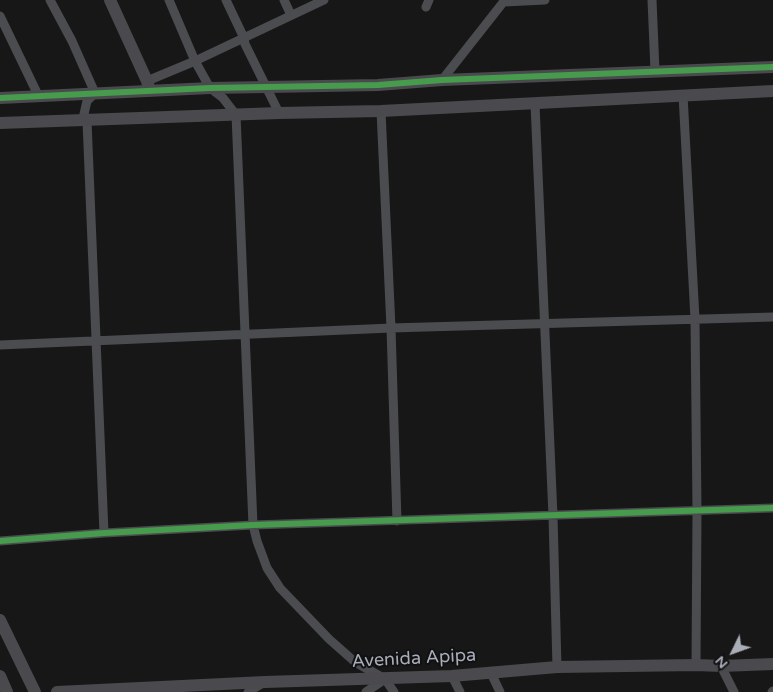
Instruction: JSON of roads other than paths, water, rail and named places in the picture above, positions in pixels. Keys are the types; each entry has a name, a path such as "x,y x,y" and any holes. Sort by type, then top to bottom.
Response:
{"street":[{"path":"50,0 72,41 95,93"},
{"path":"110,0 149,86"},
{"path":"169,0 210,88 223,98 236,115 253,525 267,568 280,588 355,662 385,679 394,692"},
{"path":"226,0 279,113"},
{"path":"284,0 291,15"},
{"path":"149,86 196,61 324,0"},
{"path":"442,80 505,1 545,0"},
{"path":"652,0 655,71"},
{"path":"0,16 38,96"},
{"path":"0,98 95,93 149,86 210,88 378,85 442,80 773,67"},
{"path":"0,124 381,111 773,90"},
{"path":"95,93 87,101 84,107 84,114 87,121 104,532"},
{"path":"683,95 695,319 696,664"},
{"path":"535,104 553,516 557,667"},
{"path":"381,111 391,328 397,521"},
{"path":"0,345 391,328 773,317"},
{"path":"0,541 104,532 253,525 773,508"},
{"path":"0,620 35,692"},
{"name":"Avenida Apipa","path":"57,692 145,691 265,682 452,676 557,667 773,664"},
{"path":"721,666 734,692"},
{"path":"491,673 500,692"},
{"path":"0,676 8,692"},
{"path":"452,676 460,692"},
{"path":"366,692 385,679"},
{"path":"252,691 265,682"}]}
